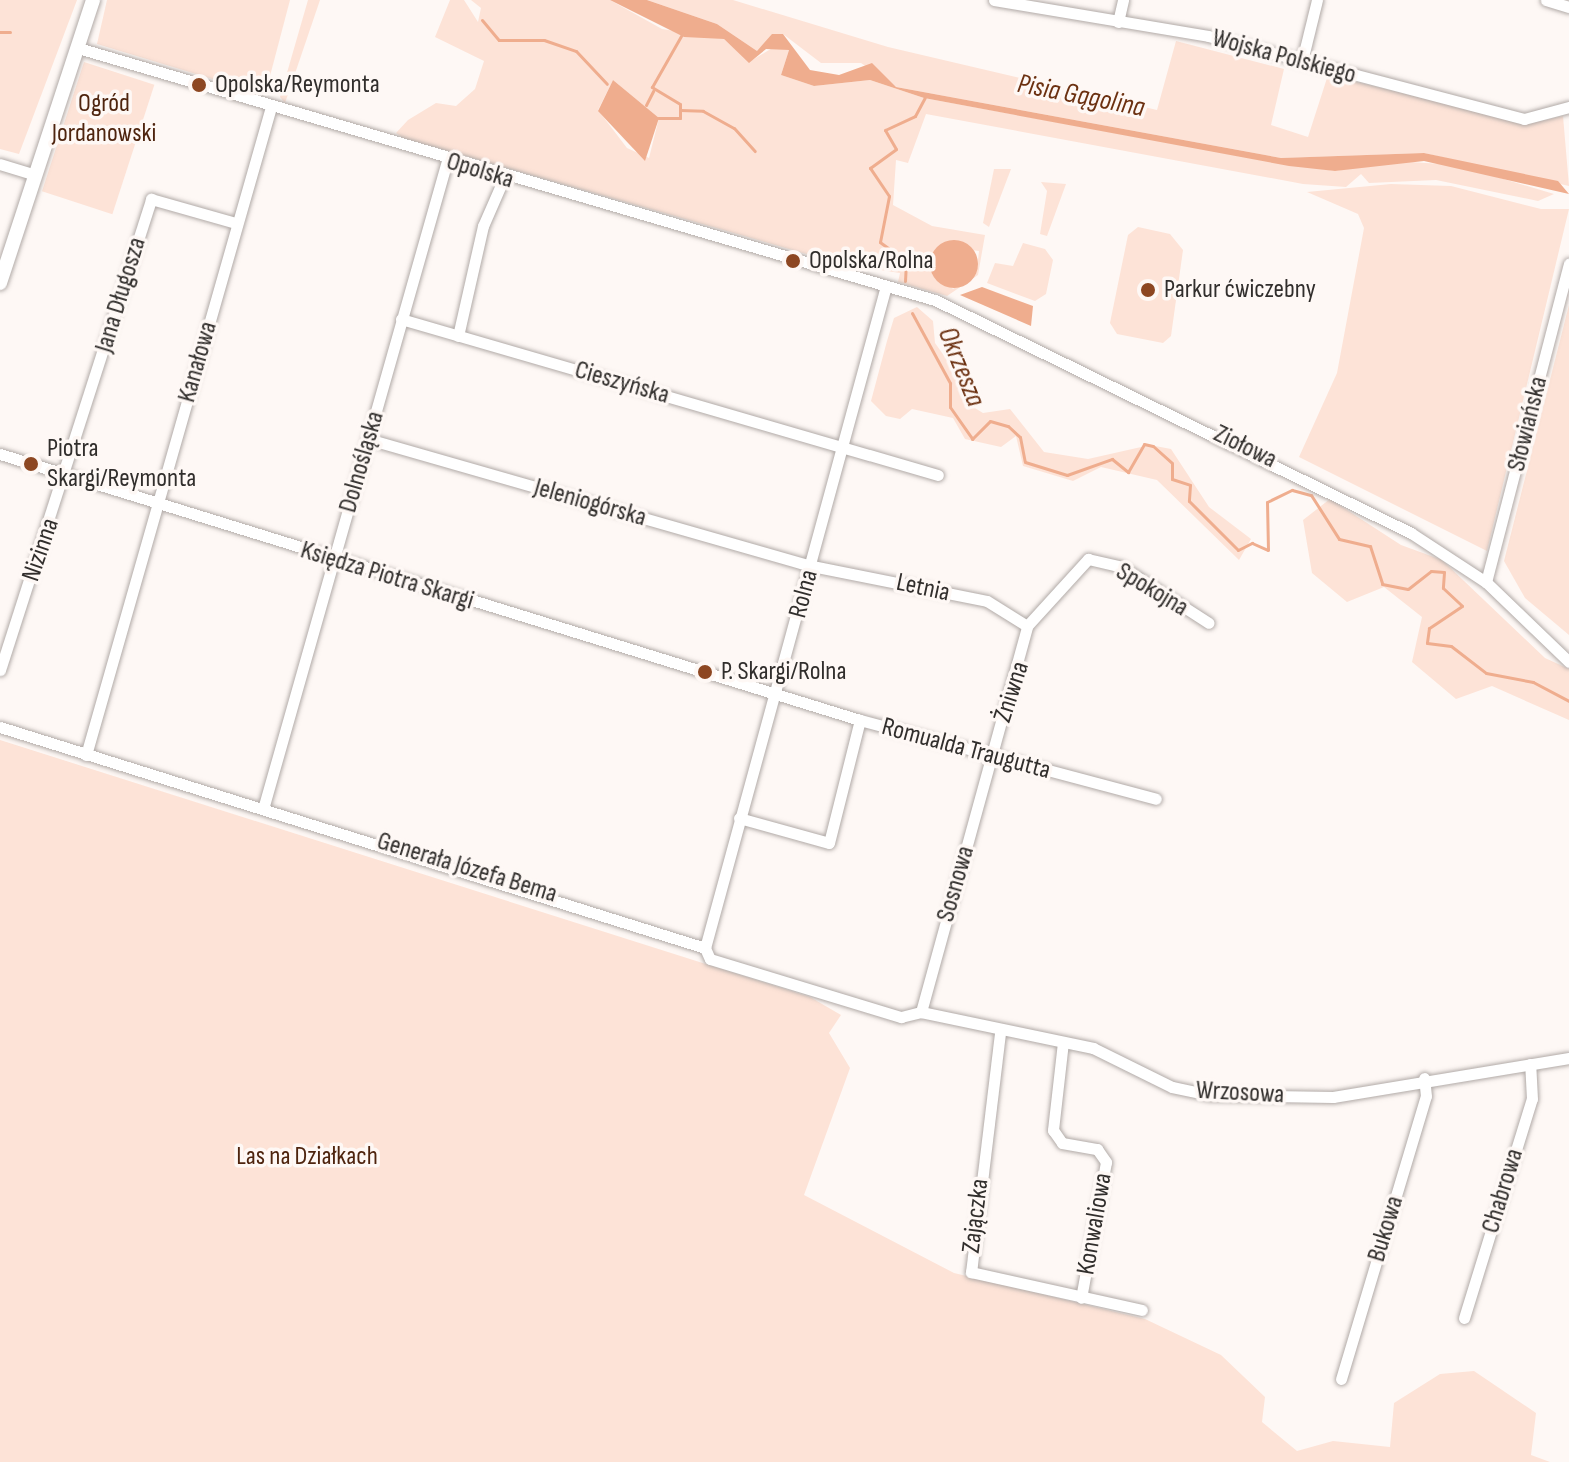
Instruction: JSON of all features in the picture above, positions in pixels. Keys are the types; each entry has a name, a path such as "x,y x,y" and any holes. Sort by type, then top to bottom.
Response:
{"main road":[{"path":"0,283 93,0"}],"street":[{"name":"Wojska Polskiego","path":"994,0 1118,22 1302,61 1524,119 1569,107"},
{"path":"1118,22 1123,0"},
{"path":"1302,61 1317,0"},
{"path":"1546,0 1569,7"},
{"name":"Opolska","path":"78,48 504,178 891,287"},
{"name":"Kanałowa","path":"86,755 271,107"},
{"name":"Dolnośląska","path":"263,809 447,161"},
{"path":"0,164 35,175"},
{"path":"458,336 483,226 504,178"},
{"name":"Jana Długosza","path":"66,475 151,199 236,223"},
{"name":"Słowiańska","path":"1486,582 1569,264"},
{"name":"Ziołowa","path":"891,287 922,295 1291,469 1486,582 1569,662"},
{"name":"Rolna","path":"705,948 739,818 891,287"},
{"name":"Cieszyńska","path":"401,319 938,475"},
{"name":"Jeleniogórska","path":"368,439 812,566"},
{"name":"Księdza Piotra Skargi","path":"0,454 334,560 776,694"},
{"name":"Nizinna","path":"0,670 66,475"},
{"name":"Spokojna","path":"1027,626 1088,559 1122,567 1209,623"},
{"name":"Letnia","path":"812,566 987,601 1027,626"},
{"name":"Żniwna","path":"992,757 1027,626"},
{"name":"Romualda Traugutta","path":"776,694 992,757 1156,799"},
{"path":"739,818 829,843 860,720"},
{"name":"Generała Józefa Bema","path":"0,727 705,948 710,959 901,1017 921,1012"},
{"name":"Sosnowa","path":"921,1012 992,757"},
{"name":"Wrzosowa","path":"921,1012 1000,1033 1063,1042 1209,1095 1333,1097 1424,1078 1569,1058"},
{"name":"Zajączka","path":"1000,1033 971,1272 1142,1310"},
{"name":"Konwaliowa","path":"1063,1042 1053,1130 1062,1143 1097,1149 1106,1162 1081,1298"},
{"name":"Chabrowa","path":"1464,1318 1532,1099 1530,1064"},
{"name":"Bukowa","path":"1341,1379 1426,1096 1424,1078"}],"green space":[{"path":"0,0 77,0 19,154 0,149"},
{"path":"107,0 290,0 265,95 97,44"},
{"path":"308,0 320,0 285,103 280,97"},
{"path":"450,0 464,0 478,22 481,8 471,0 610,0 662,29 724,39 749,62 774,47 789,50 781,75 814,86 870,80 924,98 1335,171 1395,161 1457,165 1554,194 1538,201 1436,180 1369,183 1361,174 1346,187 1303,184 926,114 908,163 896,160 893,205 932,226 985,235 978,275 947,296 898,282 900,273 841,264 403,138 396,133 408,120 436,103 456,106 475,89 484,61 435,37","holes":["613,80 659,118 649,158 627,148 598,110","942,246 979,251 977,269 953,289 931,262"]},
{"path":"647,0 733,0 888,47 1157,110 1176,41 1284,69 1271,125 1308,137 1328,75 1528,124 1563,116 1569,186 1424,153 1281,158 896,87 861,63 821,63 783,34 757,51 717,24"},
{"name":"Ogród Jordanowski","path":"84,62 154,85 112,214 42,191"},
{"path":"994,169 1011,169 989,227 983,223"},
{"path":"1041,182 1066,184 1047,236 1040,234 1047,191"},
{"path":"1391,184 1451,186 1541,209 1569,209 1487,551 1299,457 1337,373 1364,228 1358,214 1307,192"},
{"name":"Parkur ćwiczebny","path":"1138,227 1170,234 1183,250 1171,336 1163,343 1117,334 1110,323 1128,235"},
{"path":"1023,243 1045,249 1053,260 1046,294 1035,301 987,283 995,263 1013,266"},
{"path":"1569,305 1569,635 1525,598 1504,561"},
{"path":"917,307 933,321 935,343 962,381 965,402 983,413 1010,409 1044,452 1088,459 1150,445 1171,449 1209,507 1251,539 1239,560 1157,480 1101,467 1073,481 1023,466 1016,436 1001,447 965,439 953,418 912,409 900,419 886,416 871,401 887,341 894,318"},
{"path":"1330,499 1401,545 1442,560 1545,658 1569,669 1569,720 1492,686 1456,699 1412,662 1422,617 1384,587 1347,602 1312,573 1303,520"},
{"name":"Las na Działkach","path":"0,740 810,997 841,1015 829,1033 850,1068 804,1195 954,1273 1145,1319 1221,1355 1265,1397 1262,1422 1297,1451 1333,1441 1390,1447 1394,1403 1440,1374 1474,1371 1536,1413 1531,1455 1550,1462 0,1462"}],"shaded area":[{"path":"610,0 647,0 717,24 757,51 772,34 783,34 810,70 839,75 872,63 896,87 1281,158 1424,153 1558,181 1569,194 1424,161 1335,171 1289,166 924,98 870,80 814,86 781,75 789,50 766,49 749,63 724,39 684,37"},
{"path":"613,80 659,118 645,161 598,111"},
{"path":"954,240 971,247 978,264 971,281 954,288 937,281 930,264 937,247"},
{"path":"982,287 1033,306 1031,326 960,295"}],"waterway":[{"path":"482,20 499,40 544,40 576,51 607,84"},
{"path":"0,32 10,32"},
{"path":"658,118 680,118 680,104 652,87 681,36"},
{"path":"646,105 653,91"},
{"name":"Okrzesza","path":"905,281 906,261 880,242 889,196 870,168 896,149 885,130 915,116 925,97"},
{"path":"680,110 703,111 734,128 755,151"},
{"name":"Okrzesza","path":"912,313 950,383 950,407 972,439 990,421 1008,426 1020,437 1025,462 1067,475 1112,459 1128,472 1144,444 1153,446 1172,463 1172,479 1190,485 1189,501 1238,550 1252,543 1268,550 1267,502 1292,490 1311,495 1339,539 1370,546 1382,584 1408,589 1431,571 1444,572 1443,588 1462,606 1429,628 1427,643 1451,646 1486,673 1533,682 1569,701"}],"place":[{"name":"Opolska/Reymonta","path":"199,85"},
{"name":"Opolska/Rolna","path":"793,261"},
{"name":"Parkur ćwiczebny","path":"1148,290"},
{"name":"Piotra Skargi/Reymonta","path":"31,464"},
{"name":"P. Skargi/Rolna","path":"705,672"}],"water label":[{"name":"Pisia Gągolina","path":"1081,96"}]}
